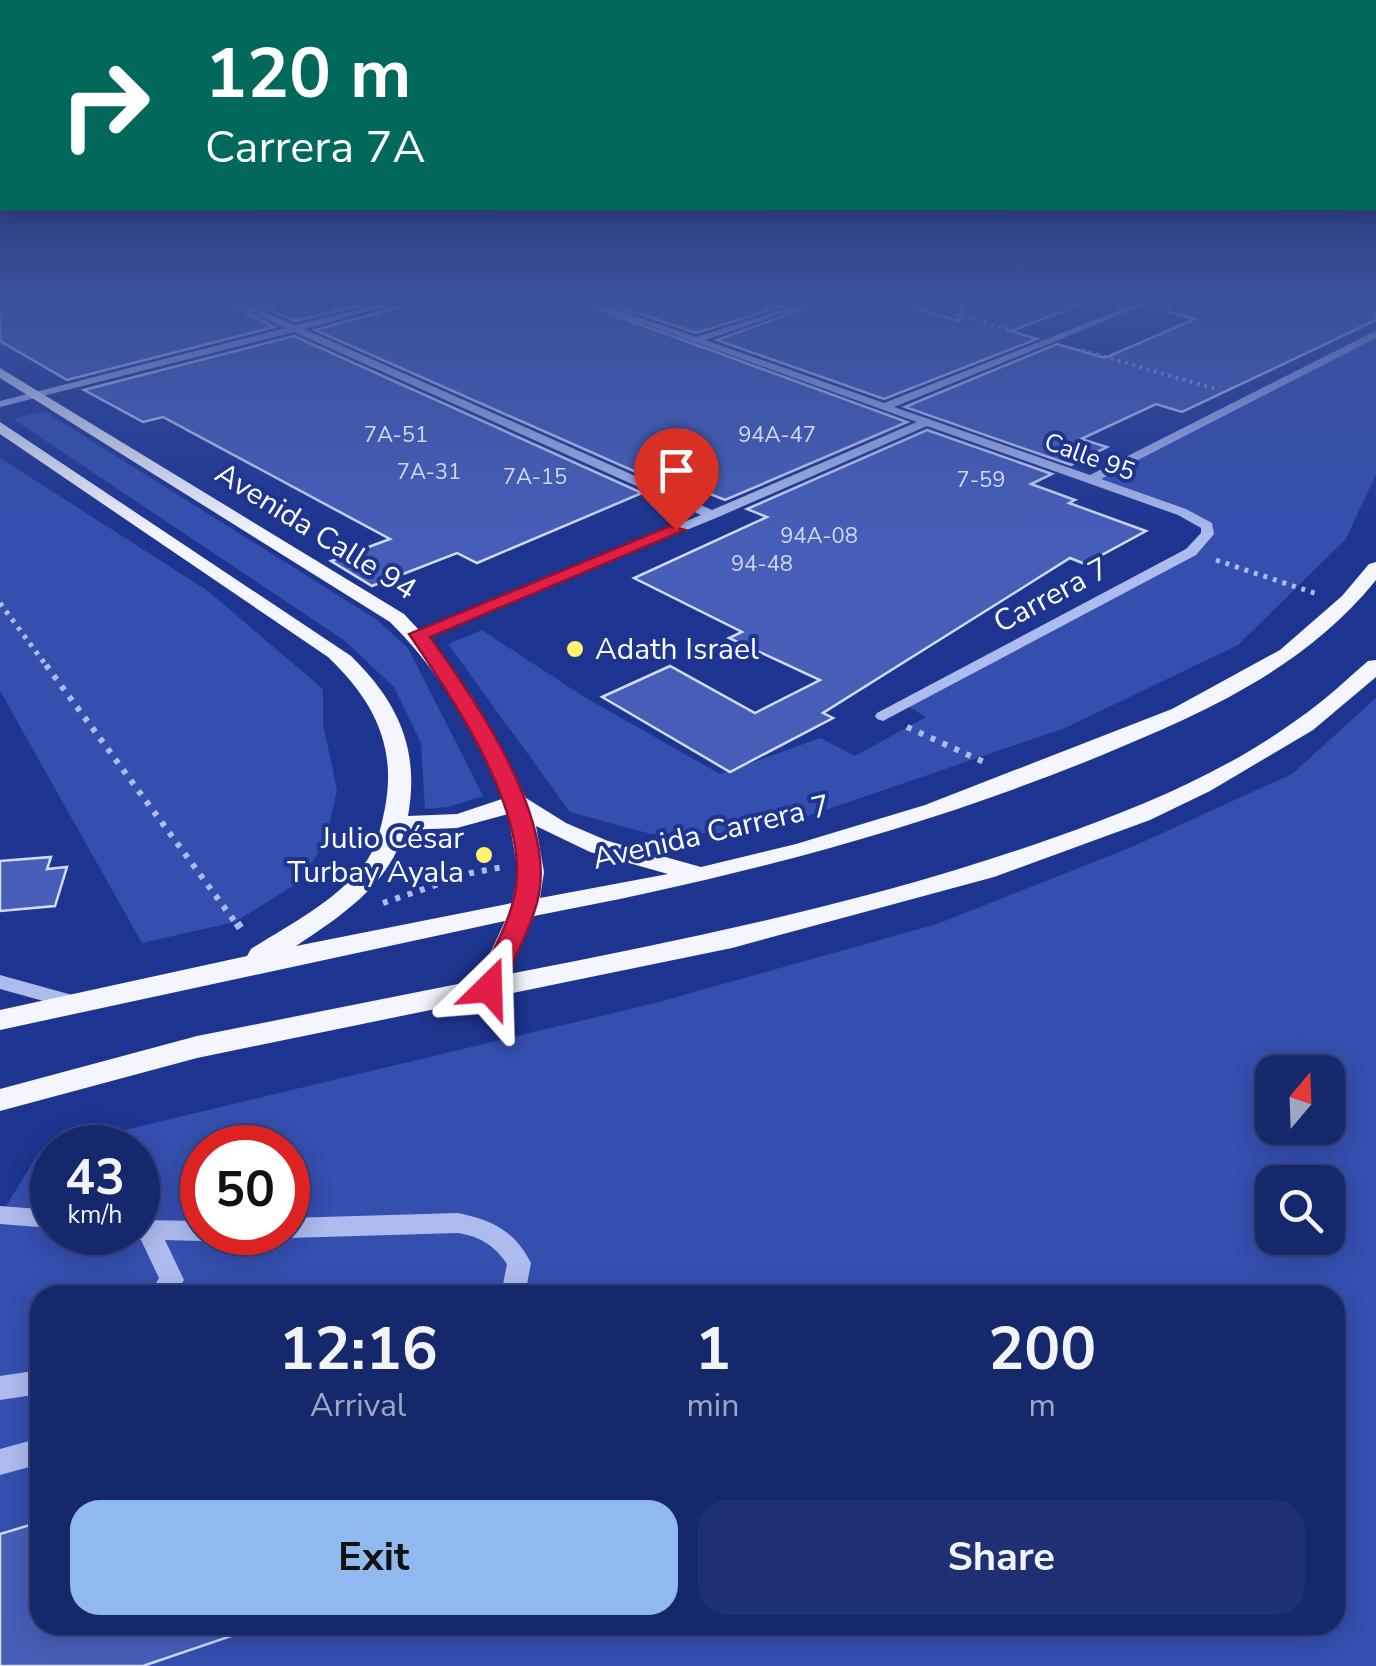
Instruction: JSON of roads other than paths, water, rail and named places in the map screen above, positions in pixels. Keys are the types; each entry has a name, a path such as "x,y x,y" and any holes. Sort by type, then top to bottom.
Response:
{"main road":[{"name":"Avenida Calle 94","path":"13,380 419,634 456,688 516,802 530,848 532,870 522,908 489,988"},
{"path":"0,426 254,595 357,674 393,727 398,773 396,822 385,854 346,897 251,964"},
{"name":"Avenida Carrera 7","path":"0,1020 251,964 706,873 857,834 1019,780 1232,690 1318,633 1348,604 1376,568"},
{"path":"0,1100 197,1047 824,917 917,892 1141,815 1305,725 1376,666"},
{"path":"396,822 446,824 484,816 516,802 568,836 599,849 706,873"}],"street":[{"path":"0,404 92,380"},
{"path":"409,380 712,515"},
{"name":"Calle 95","path":"808,380 1182,512 1207,526 1208,534 1191,552"},
{"path":"884,407 952,380"},
{"path":"1090,480 1285,380"},
{"path":"419,634 712,515 927,422"},
{"name":"Carrera 7","path":"883,716 1191,552"},
{"path":"0,982 76,1003"},
{"path":"0,1215 30,1217"},
{"path":"310,1227 458,1222 479,1226 505,1239 519,1263 515,1285"},
{"path":"157,1255 172,1280 168,1285"},
{"path":"0,1388 30,1384"},
{"path":"0,1462 30,1454"}],"place":[{"name":"Adath Israel","path":"575,649"},
{"name":"Julio César Turbay Ayala","path":"484,855"}]}
